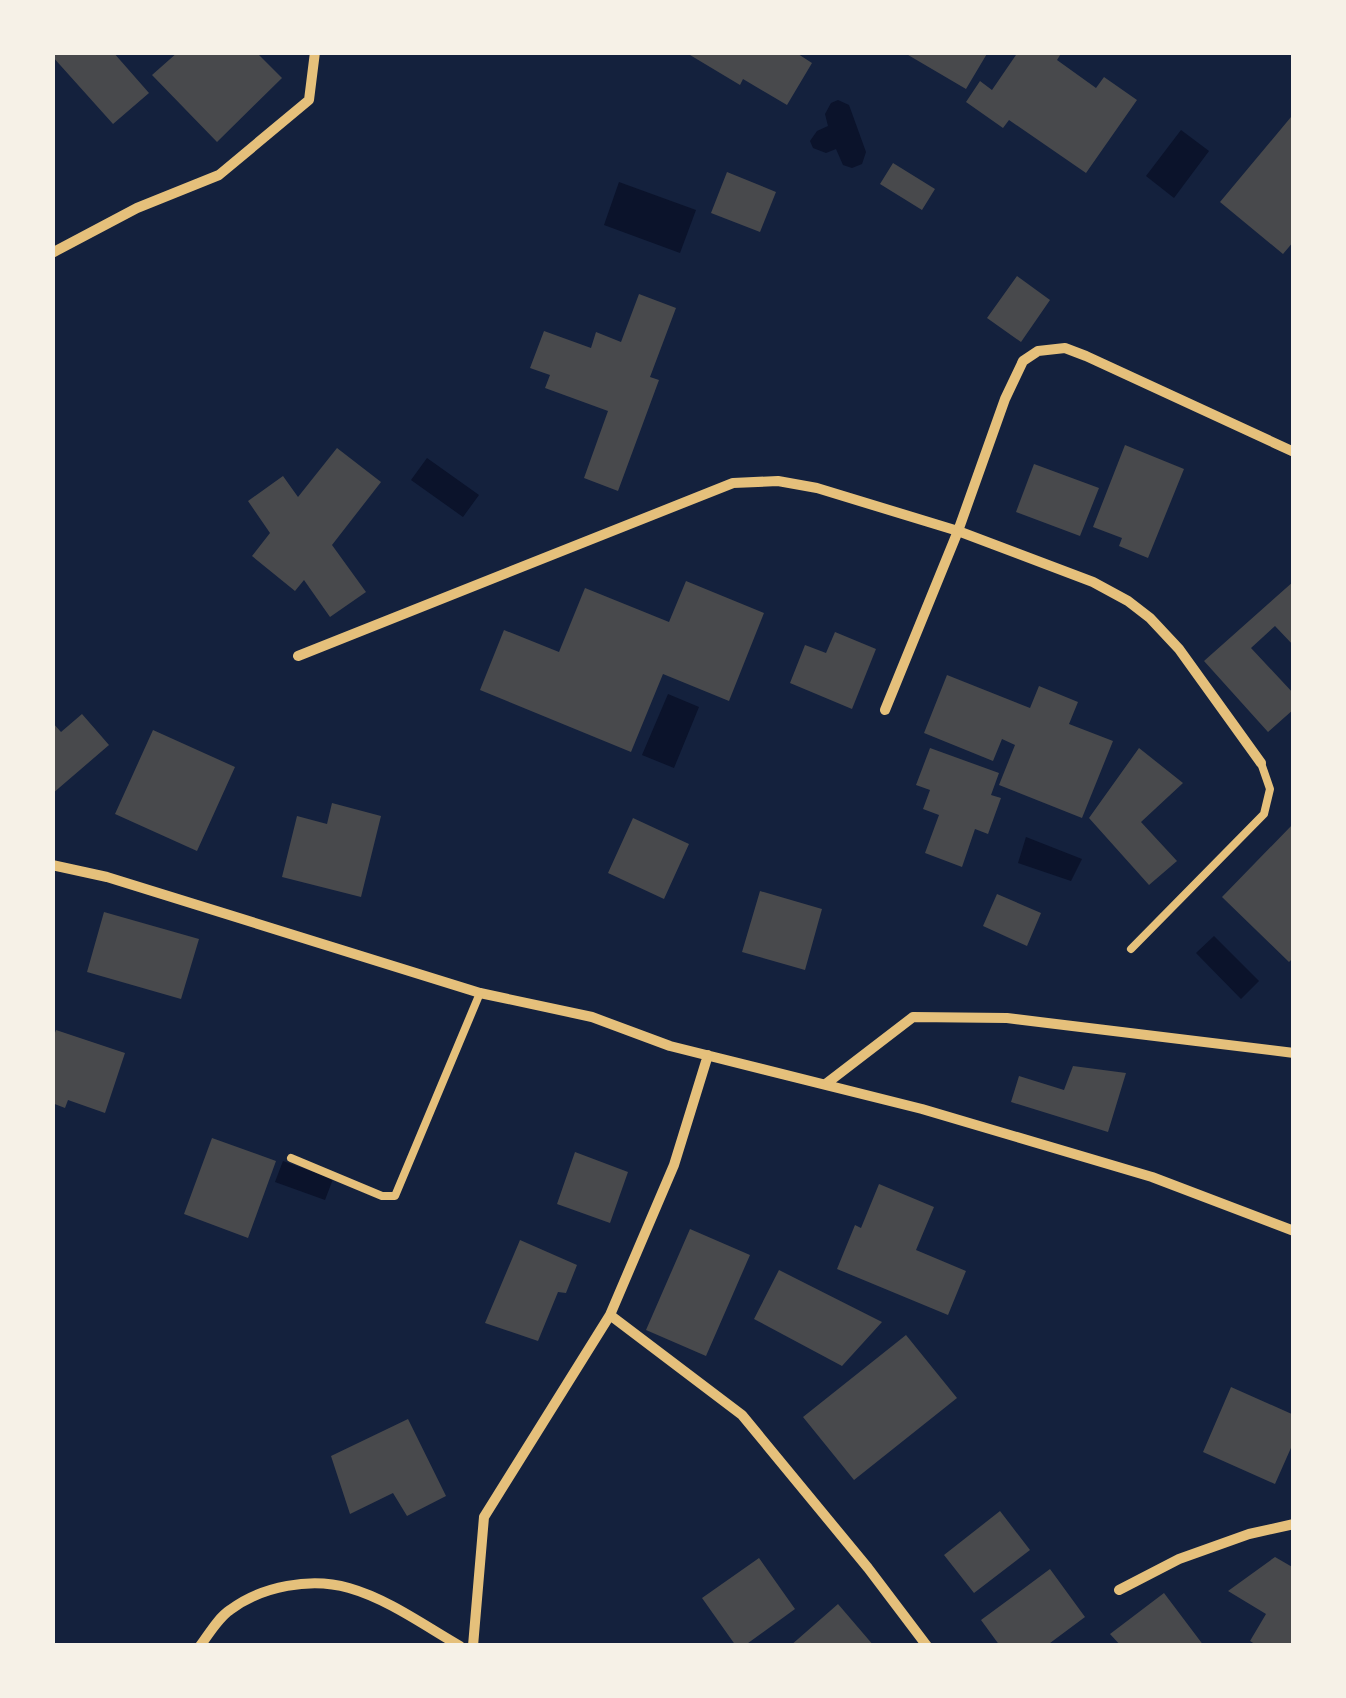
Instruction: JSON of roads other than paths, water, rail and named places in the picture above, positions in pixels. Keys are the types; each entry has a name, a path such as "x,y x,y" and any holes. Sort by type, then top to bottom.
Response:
{"street":[{"path":"52,253 137,208 219,175 310,100 316,52"},
{"path":"885,710 958,531 1005,399 1024,362 1038,350 1065,348 1086,356 1294,452"},
{"path":"298,656 732,483 778,481 816,488 958,531 1093,582 1128,601 1179,649 1261,763"},
{"path":"52,865 107,877 480,993 592,1017 670,1046 922,1108 1152,1177 1294,1231"},
{"path":"827,1083 913,1018 1007,1018 1294,1053"},
{"path":"474,1646 484,1516 610,1315 674,1164 708,1055"},
{"path":"610,1315 742,1415 927,1646"},
{"path":"1119,1590 1179,1559 1249,1534 1294,1524"},
{"path":"200,1646 228,1610 270,1590 310,1584 348,1588 388,1605 460,1646"}],"lane":[{"path":"1131,949 1264,814 1270,789 1261,763"},
{"path":"291,1158 382,1196 395,1196 480,993"}],"water":[{"path":"838,100 849,105 866,152 862,164 852,168 843,165 836,149 826,153 813,148 810,141 817,131 828,126 825,114 831,103"},
{"path":"1181,130 1209,151 1174,198 1146,176"},
{"path":"619,182 696,210 680,253 604,225"},
{"path":"427,458 479,495 463,517 411,480"},
{"path":"668,694 699,707 674,768 642,755"},
{"path":"1026,837 1082,859 1071,881 1018,863"},
{"path":"1214,936 1259,981 1241,999 1196,953"},
{"path":"283,1161 333,1179 325,1200 275,1182"}]}
